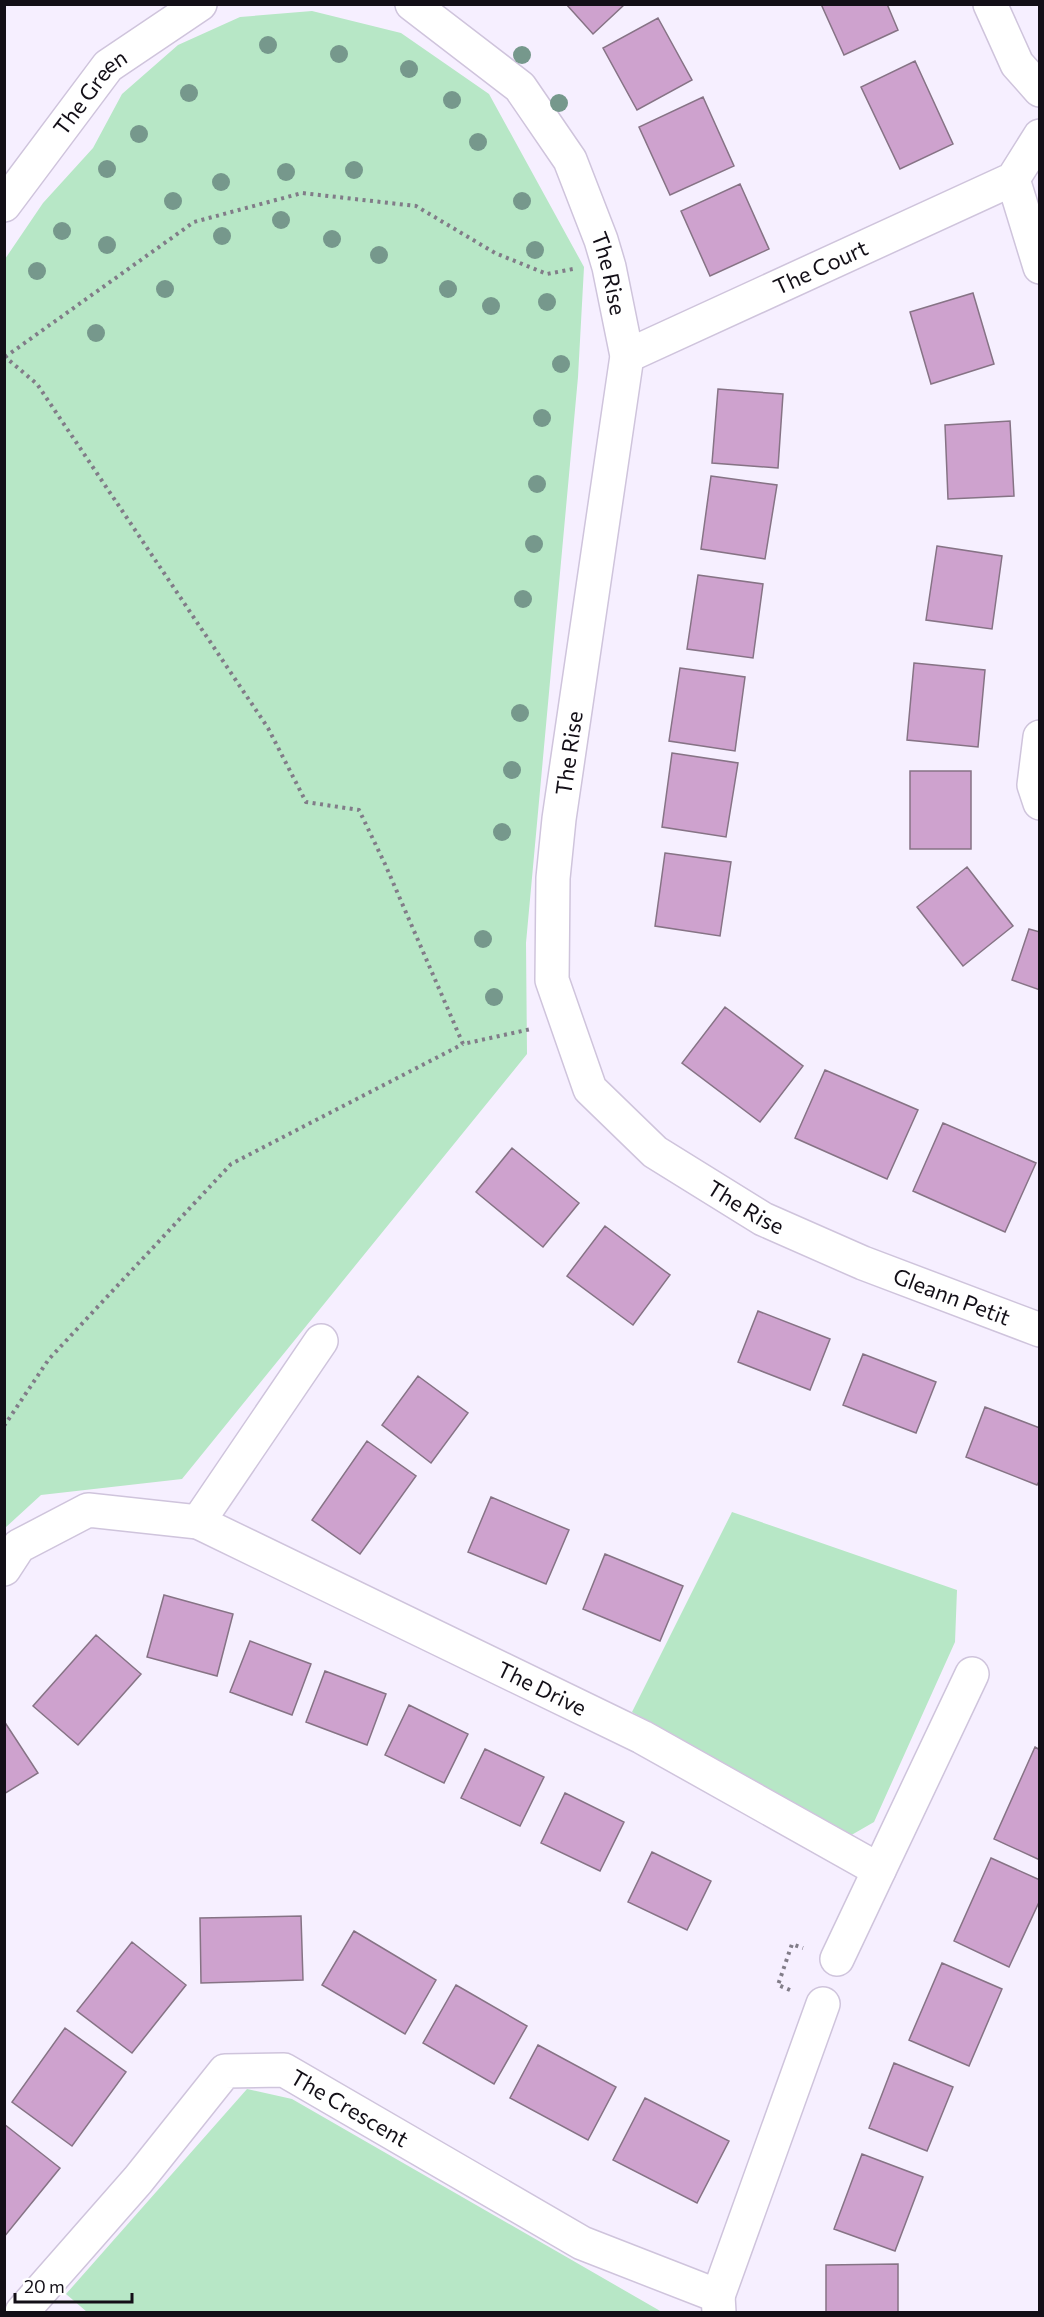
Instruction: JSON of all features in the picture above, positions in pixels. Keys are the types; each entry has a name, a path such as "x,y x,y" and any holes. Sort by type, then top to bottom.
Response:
{"street":[{"name":"The Green","path":"4,205 108,66 200,4"},
{"name":"The Rise","path":"412,4 520,87 570,160 609,267 627,356 559,819 553,878 552,980 590,1089 655,1152 763,1220 863,1263"},
{"path":"990,4 1017,64 1040,90"},
{"path":"1040,136 1013,179 1040,267"},
{"name":"The Court","path":"627,356 1013,179"},
{"path":"1040,737 1034,784 1040,802"},
{"name":"Gleann Petit","path":"863,1263 1040,1330"},
{"path":"198,1521 321,1341"},
{"name":"The Drive","path":"4,1569 19,1546 88,1510 198,1521 642,1737 879,1870"},
{"path":"837,1959 972,1674"},
{"name":"The Crescent","path":"22,2313 138,2180 225,2071 284,2070 582,2242 719,2304 823,2004"}],"path":[{"path":"463,1044 385,864 359,810 306,802 268,728 37,384 5,357 194,222 302,193 416,206 495,253 547,274 584,267 609,267"},
{"path":"4,1426 49,1359 231,1164 463,1044 567,1022"}],"green space":[{"path":"312,11 401,33 489,94 584,267 578,377 526,943 527,1054 182,1479 41,1495 5,1528 5,259 43,203 93,148 122,94 178,45 240,17"},
{"path":"732,1512 957,1590 955,1642 874,1822 848,1837 632,1712"},
{"path":"247,2089 292,2099 662,2312 87,2312 66,2294"}],"building":[{"path":"566,4 625,4 593,34"},
{"path":"821,4 887,4 898,30 844,55"},
{"path":"658,18 692,80 637,110 603,48"},
{"path":"915,61 953,144 900,169 861,87"},
{"path":"703,97 734,166 670,195 639,127"},
{"path":"740,184 769,249 710,276 681,211"},
{"path":"973,293 994,364 931,384 910,312"},
{"path":"718,389 783,394 778,468 712,463"},
{"path":"1010,421 1014,496 948,499 945,425"},
{"path":"711,476 777,485 765,559 701,549"},
{"path":"937,546 1002,556 992,629 926,620"},
{"path":"698,575 763,584 753,658 687,649"},
{"path":"914,663 985,670 978,747 907,740"},
{"path":"680,668 745,677 735,751 669,741"},
{"path":"672,753 738,763 726,837 662,827"},
{"path":"910,771 971,771 971,849 910,849"},
{"path":"665,853 731,862 720,936 655,926"},
{"path":"967,867 1013,926 963,966 917,907"},
{"path":"1029,929 1040,932 1040,990 1012,980"},
{"path":"725,1007 803,1066 760,1122 682,1063"},
{"path":"825,1070 918,1110 887,1179 795,1138"},
{"path":"943,1123 1036,1163 1005,1232 913,1191"},
{"path":"512,1148 579,1203 543,1247 476,1192"},
{"path":"605,1226 670,1275 633,1325 567,1276"},
{"path":"758,1311 830,1339 810,1390 738,1362"},
{"path":"863,1354 936,1382 916,1433 843,1405"},
{"path":"418,1376 468,1413 431,1463 382,1425"},
{"path":"985,1407 1040,1428 1040,1480 1037,1485 966,1457"},
{"path":"367,1441 416,1476 360,1554 312,1520"},
{"path":"491,1497 569,1530 546,1584 468,1552"},
{"path":"605,1554 683,1586 660,1641 583,1609"},
{"path":"164,1595 233,1614 217,1676 147,1657"},
{"path":"96,1635 141,1674 78,1745 33,1706"},
{"path":"250,1641 311,1664 292,1715 230,1692"},
{"path":"325,1671 386,1694 367,1745 306,1722"},
{"path":"409,1705 468,1734 444,1783 385,1755"},
{"path":"4,1721 38,1773 4,1794"},
{"path":"1035,1747 1040,1750 1040,1860 994,1839"},
{"path":"485,1749 544,1777 520,1826 461,1798"},
{"path":"565,1793 624,1822 600,1871 541,1843"},
{"path":"652,1852 711,1881 687,1930 628,1902"},
{"path":"991,1858 1040,1880 1040,1900 1009,1967 954,1941"},
{"path":"301,1916 303,1980 201,1983 200,1918"},
{"path":"354,1931 436,1980 405,2034 322,1985"},
{"path":"132,1942 186,1985 132,2053 77,2011"},
{"path":"942,1963 1002,1989 969,2066 909,2040"},
{"path":"456,1985 527,2026 494,2084 423,2043"},
{"path":"65,2028 126,2072 72,2146 12,2102"},
{"path":"538,2045 616,2087 588,2140 510,2098"},
{"path":"894,2063 953,2087 927,2151 869,2128"},
{"path":"645,2098 729,2141 697,2203 613,2160"},
{"path":"4,2124 60,2168 4,2237"},
{"path":"862,2154 923,2177 895,2251 834,2229"},
{"path":"898,2264 898,2312 826,2312 826,2265"}]}
